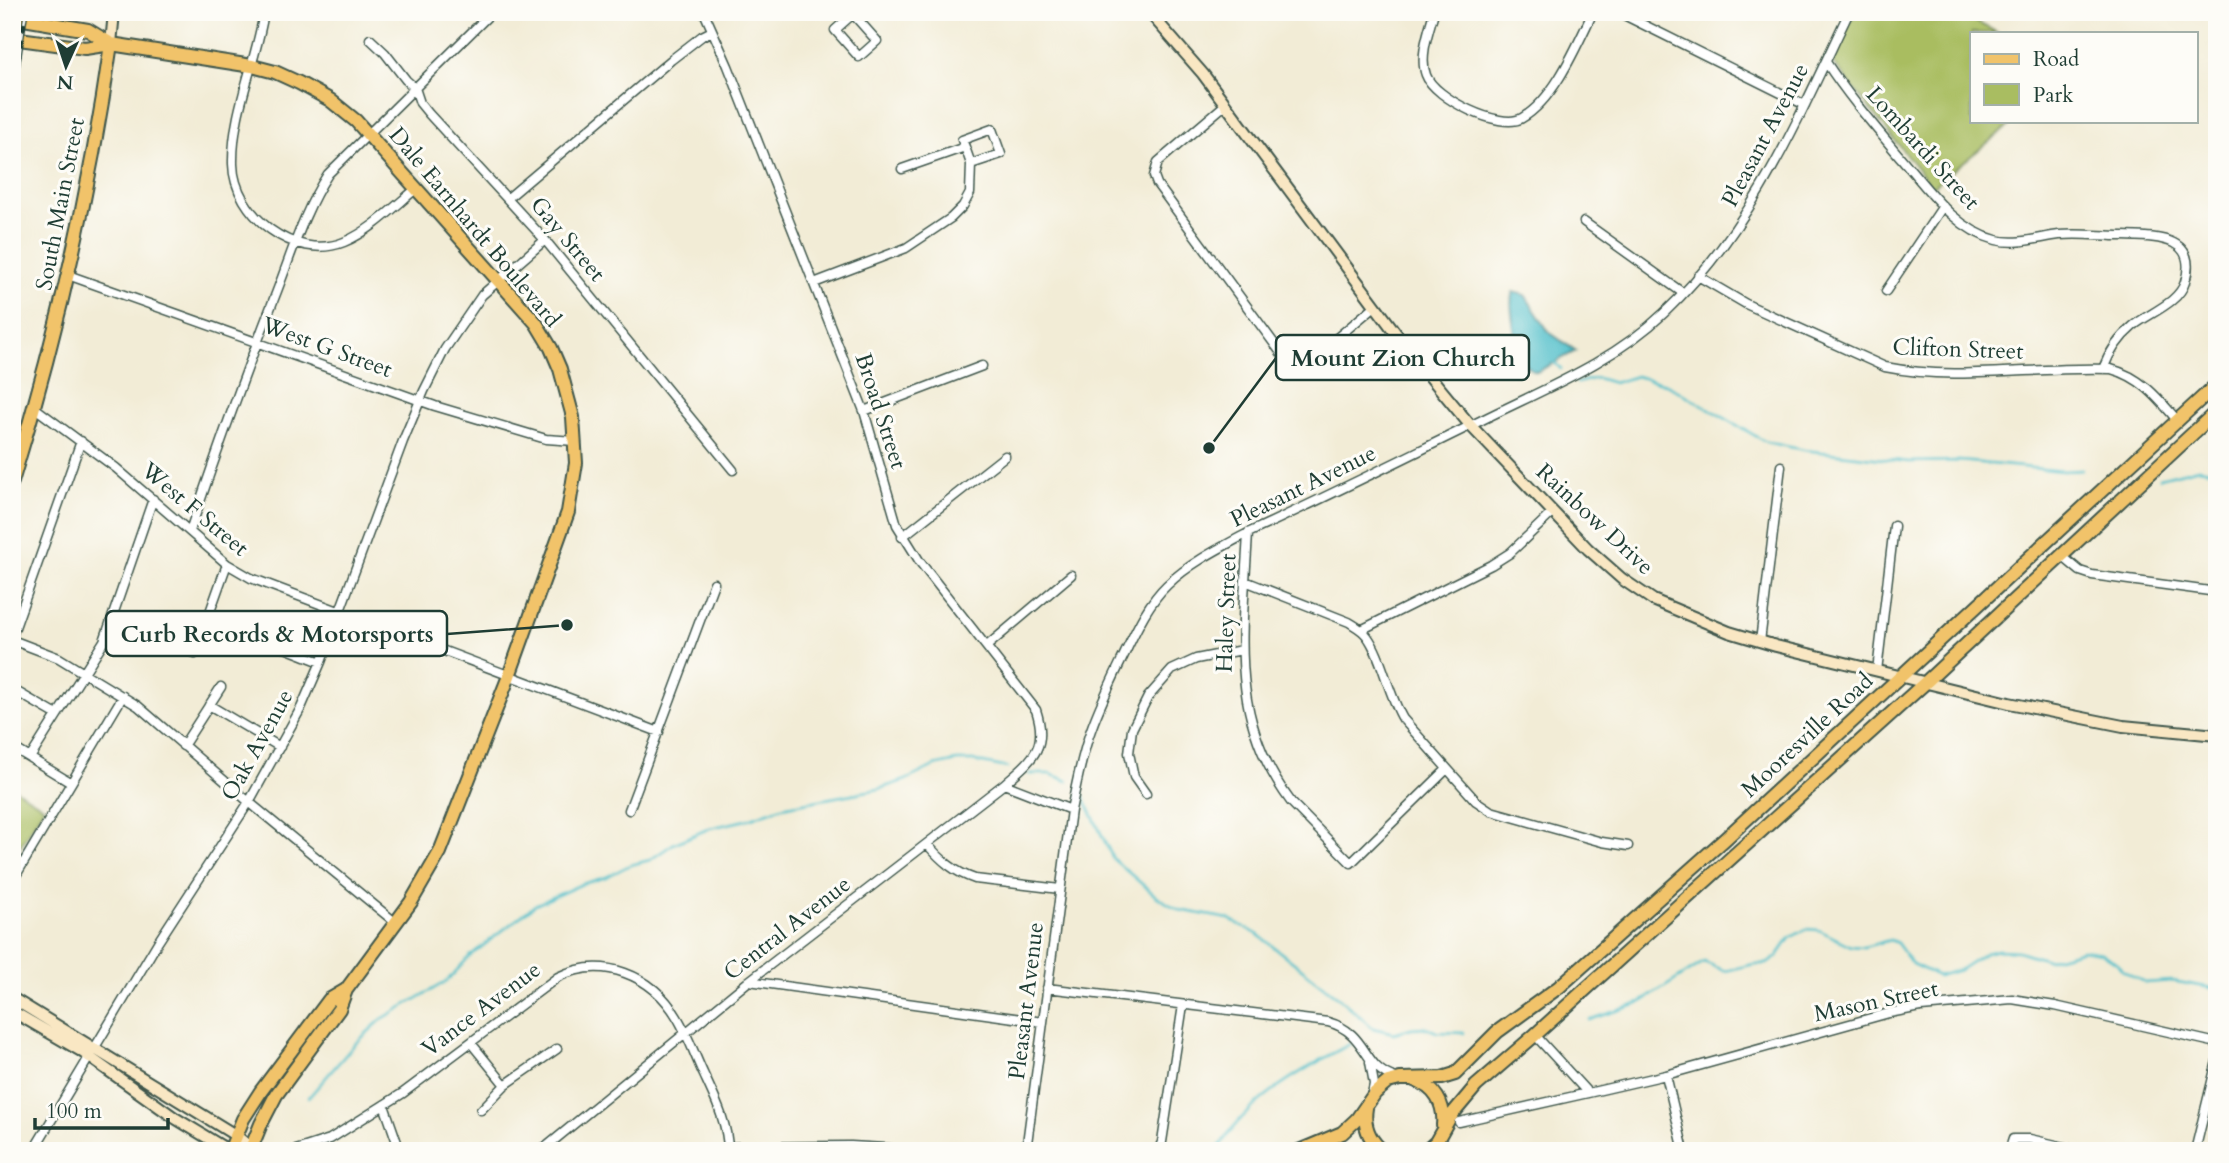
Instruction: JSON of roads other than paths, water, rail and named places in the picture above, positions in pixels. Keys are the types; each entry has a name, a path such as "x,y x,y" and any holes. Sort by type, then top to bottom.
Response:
{"main road":[{"name":"South Main Street","path":"12,482 35,408 68,275 89,172 114,12"},
{"name":"Rainbow Drive","path":"1149,12 1203,74 1409,351 1470,425 1622,579 1653,600 1760,642 1900,677 2123,726 2217,735"},
{"name":"Dale Earnhardt Boulevard","path":"12,17 88,30 111,44"},
{"name":"Dale Earnhardt Boulevard","path":"12,38 85,48 111,44 252,66 275,72 320,94 369,134 536,323 551,348 568,394 575,440 575,475 568,512 446,839 427,877 346,989 339,1009 272,1102 250,1150"},
{"name":"Mooresville Road","path":"1299,1151 1342,1133 1383,1085 1404,1079 1442,1078 1455,1073 1487,1040 1559,987 1677,884 2217,384"},
{"name":"Mooresville Road","path":"1426,1151 1476,1086 1926,682 2217,411"},
{"name":"Dale Earnhardt Boulevard","path":"230,1151 235,1135 252,1104 331,998 346,989"},
{"path":"12,998 92,1053 175,1118 230,1151 250,1150"},
{"path":"12,1011 92,1053 235,1135 250,1150"},
{"path":"1404,1079 1424,1084 1438,1097 1444,1114 1435,1151"},
{"path":"1369,1102 1365,1119 1367,1131 1383,1151"},
{"path":"1348,1151 1373,1151"}],"street":[{"path":"264,12 258,46 244,88 234,145 234,180 244,201 256,217 277,235 324,246 344,242 380,218 417,188"},
{"path":"190,531 294,241 314,196 328,174 492,12"},
{"name":"Broad Street","path":"704,12 729,66 864,411 902,537 1032,703 1040,722 1042,736 1038,750 1030,762 1004,784"},
{"path":"1434,12 1425,52 1426,76 1434,89 1451,100 1500,122 1517,121 1535,108 1553,85 1593,12"},
{"path":"1619,12 1805,105"},
{"name":"Pleasant Avenue","path":"1026,1151 1071,810 1091,728 1131,640 1156,598 1168,584 1201,559 1248,533 1589,367 1650,325 1698,276 1759,195 1849,12"},
{"path":"852,13 877,41 859,57 835,30 852,13"},
{"path":"508,198 671,60 712,31"},
{"name":"Gay Street","path":"370,39 415,88 420,103 429,114 545,240 733,470"},
{"name":"Lombardi Street","path":"1826,62 1870,122 1943,206 1972,230 1995,240 2018,242 2081,234 2152,236 2168,239 2179,247 2186,260 2185,285 2170,301 2132,327 2102,369"},
{"path":"1226,104 1158,162 1154,176 1157,184 1287,361 1295,367 1302,367 1375,306"},
{"path":"814,284 906,248 951,218 963,206 970,193 971,163 962,140 992,129 1001,153 971,163"},
{"path":"902,169 965,147"},
{"path":"1886,291 1943,206"},
{"path":"1584,222 1683,293"},
{"name":"Oak Avenue","path":"33,1151 158,942 249,802 302,708 420,401 445,349 482,295 545,240"},
{"name":"West G Street","path":"68,275 420,401 545,439 575,440"},
{"name":"Clifton Street","path":"1698,276 1746,304 1885,367 1905,371 1972,373 2102,369 2126,373 2161,401 2177,421"},
{"path":"864,411 982,366"},
{"name":"West F Street","path":"35,408 153,499 228,564 267,586 659,732"},
{"path":"81,441 12,638 50,654 123,696 396,923"},
{"path":"902,537 1005,456"},
{"path":"1760,642 1781,466"},
{"path":"30,758 104,641 153,499"},
{"path":"1362,630 1491,565 1510,553 1553,512"},
{"path":"1877,671 1894,526"},
{"name":"Haley Street","path":"1248,533 1242,650 1243,688 1261,747 1283,790 1303,815 1350,863 1446,770"},
{"path":"2062,556 2080,572 2092,575 2217,592"},
{"path":"195,654 228,564"},
{"path":"988,646 1071,575"},
{"path":"1245,581 1349,622 1362,630 1370,641 1395,707 1476,802 1491,811 1602,842 1628,846"},
{"path":"629,810 714,583"},
{"path":"208,618 321,662"},
{"path":"1146,794 1134,777 1129,753 1132,729 1148,697 1172,670 1196,659 1242,650"},
{"path":"183,746 220,687"},
{"path":"12,689 57,715"},
{"path":"12,882 123,696"},
{"path":"209,705 280,747"},
{"path":"12,747 71,783"},
{"path":"1004,784 1071,810"},
{"name":"Central Avenue","path":"541,1151 749,981 1004,784"},
{"path":"927,844 943,862 962,875 975,879 1060,889"},
{"name":"Vance Avenue","path":"293,1151 330,1139 384,1105 558,977 595,966 612,968 640,979 656,992 676,1015 718,1107 728,1149"},
{"path":"749,981 1043,1022"},
{"path":"1047,988 1333,1023 1354,1035 1369,1059 1382,1073 1404,1079"},
{"name":"Mason Street","path":"1459,1122 1666,1075 1889,1013 1921,1007 2012,999 2217,1043"},
{"path":"1158,1151 1162,1142 1183,1004"},
{"path":"1535,1035 1588,1093"},
{"path":"471,1043 505,1085"},
{"path":"481,1110 505,1085 557,1049"},
{"path":"1369,1059 1374,1084 1369,1102"},
{"path":"2195,1151 2217,1061"},
{"path":"1666,1075 1684,1151"},
{"path":"384,1105 400,1151"},
{"path":"2010,1151 2013,1139 2030,1139 2082,1151"},
{"path":"728,1149 851,1146 935,1151"},
{"path":"250,1150 267,1151"}],"water":[{"path":"1513,292 1525,295 1549,332 1576,351 1537,372 1528,367 1521,357 1515,334 1511,304"}],"waterway":[{"path":"1553,361 1561,369"},
{"path":"1577,383 1597,378 1614,383 1636,376 1666,384 1766,442 1804,450 1909,462 1960,461 2063,471 2082,470"},
{"path":"2160,478 2199,468 2217,471"},
{"path":"309,1097 355,1044 382,1019 447,981 470,956 535,905 630,865 650,860 673,844 710,828 746,820 782,807 879,789 906,780 934,766 957,761 973,761 1008,768"},
{"path":"1029,774 1050,774 1068,781"},
{"path":"1083,795 1113,859 1157,897 1179,910 1229,919 1257,934 1373,1028 1394,1033 1424,1027 1437,1032 1464,1033"},
{"path":"1589,1020 1638,1004 1704,962 1725,971 1754,964 1767,964 1777,957 1790,938 1806,929 1819,930 1851,946 1864,947 1890,940 1897,943 1912,964 1938,976 1959,970 1985,953 1998,950 2018,951 2047,960 2083,950 2102,953 2122,970 2145,983 2172,981 2217,989"},
{"path":"1217,1151 1243,1117 1276,1088 1350,1044"}],"railway":[{"path":"12,102 26,12"}],"place":[{"name":"Mount Zion Church","path":"1209,448"},
{"name":"Curb Records & Motorsports","path":"567,625"}]}
